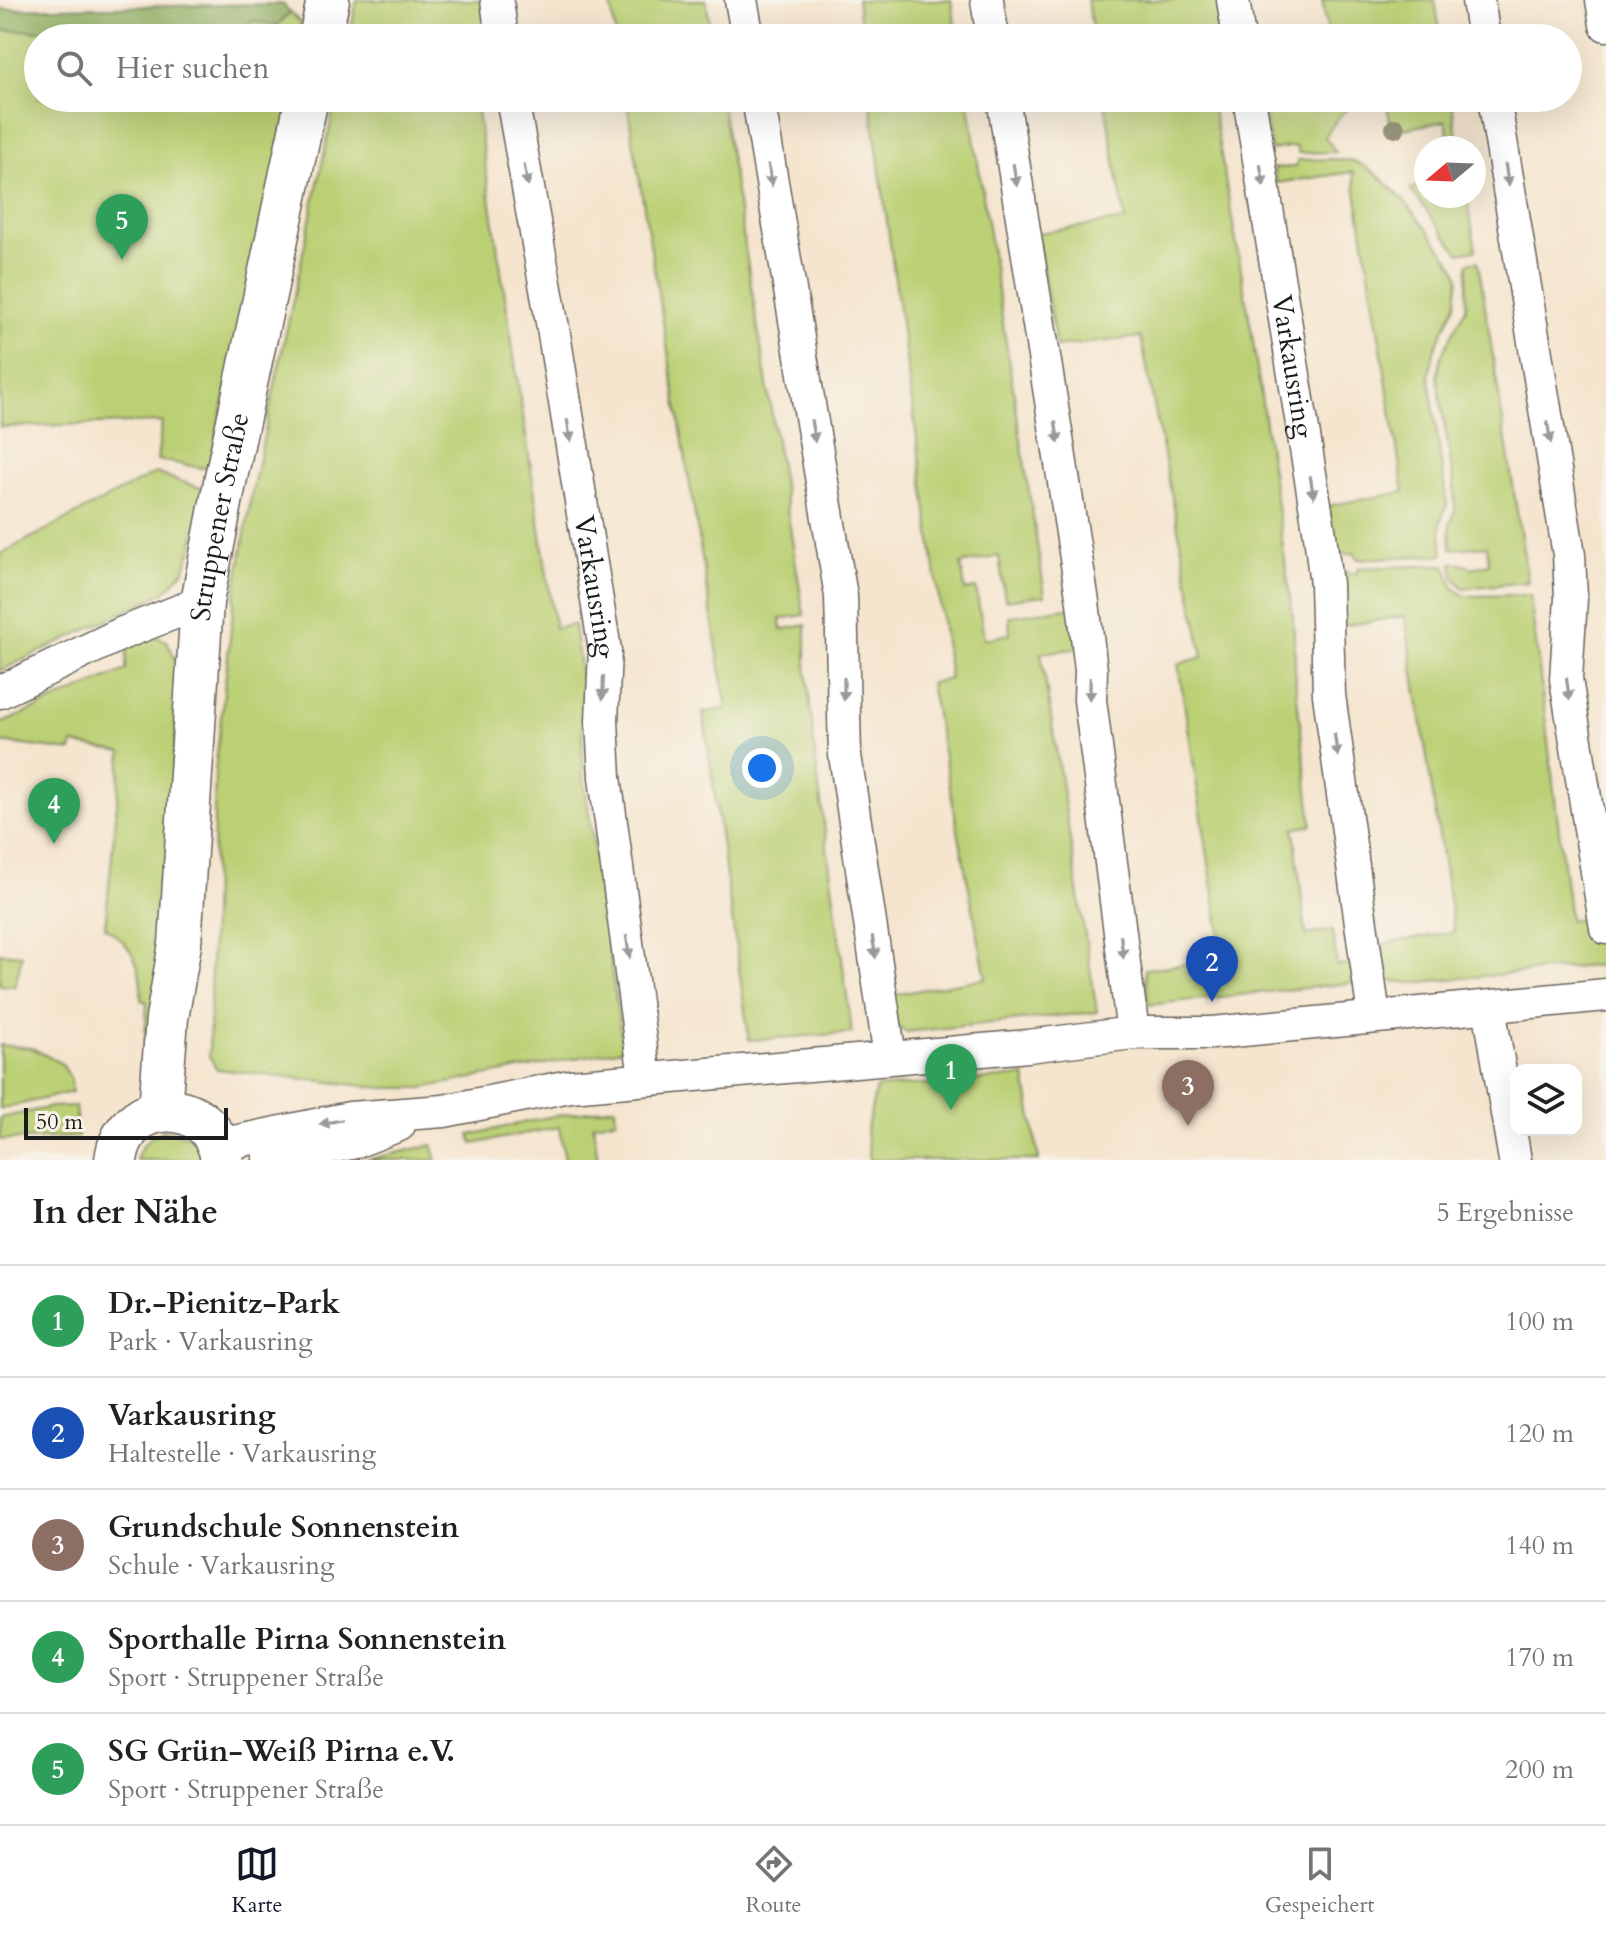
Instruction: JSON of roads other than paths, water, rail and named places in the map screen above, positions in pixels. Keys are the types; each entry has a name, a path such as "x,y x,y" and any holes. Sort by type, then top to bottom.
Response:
{"main road":[{"path":"323,24 328,0"},
{"name":"Struppener Straße","path":"174,1112 167,1018 180,944 202,602 304,112"},
{"path":"116,1160 119,1144 131,1126 150,1113 174,1112 204,1123 221,1153"}],"street":[{"path":"497,0 500,24"},
{"path":"741,0 745,24"},
{"path":"987,0 991,24"},
{"path":"1233,0 1237,24"},
{"path":"1478,0 1482,24"},
{"path":"1602,0 1606,25"},
{"name":"Varkausring","path":"514,112 605,650 602,721 605,777 645,1078"},
{"path":"760,112 841,596 845,755 890,1057"},
{"path":"1005,112 1082,589 1091,670 1090,700 1133,1033"},
{"name":"Varkausring","path":"1251,112 1320,535 1326,584 1329,695 1374,1016"},
{"path":"1496,112 1569,555 1571,598 1566,679 1606,928"},
{"path":"0,692 123,633 202,602"},
{"path":"221,1153 350,1118 436,1112 570,1086 1028,1046 1133,1033 1212,1033 1606,995"},
{"path":"1489,1007 1515,1160"},
{"path":"269,1160 355,1142 436,1112"}],"place":[{"name":"SG Grün-Weiß Pirna e.V.","path":"122,260"},
{"name":"Sporthalle Pirna Sonnenstein","path":"54,844"},
{"name":"Varkausring","path":"1212,1002"},
{"name":"Dr.-Pienitz-Park","path":"951,1110"},
{"name":"Grundschule Sonnenstein","path":"1188,1126"}]}
